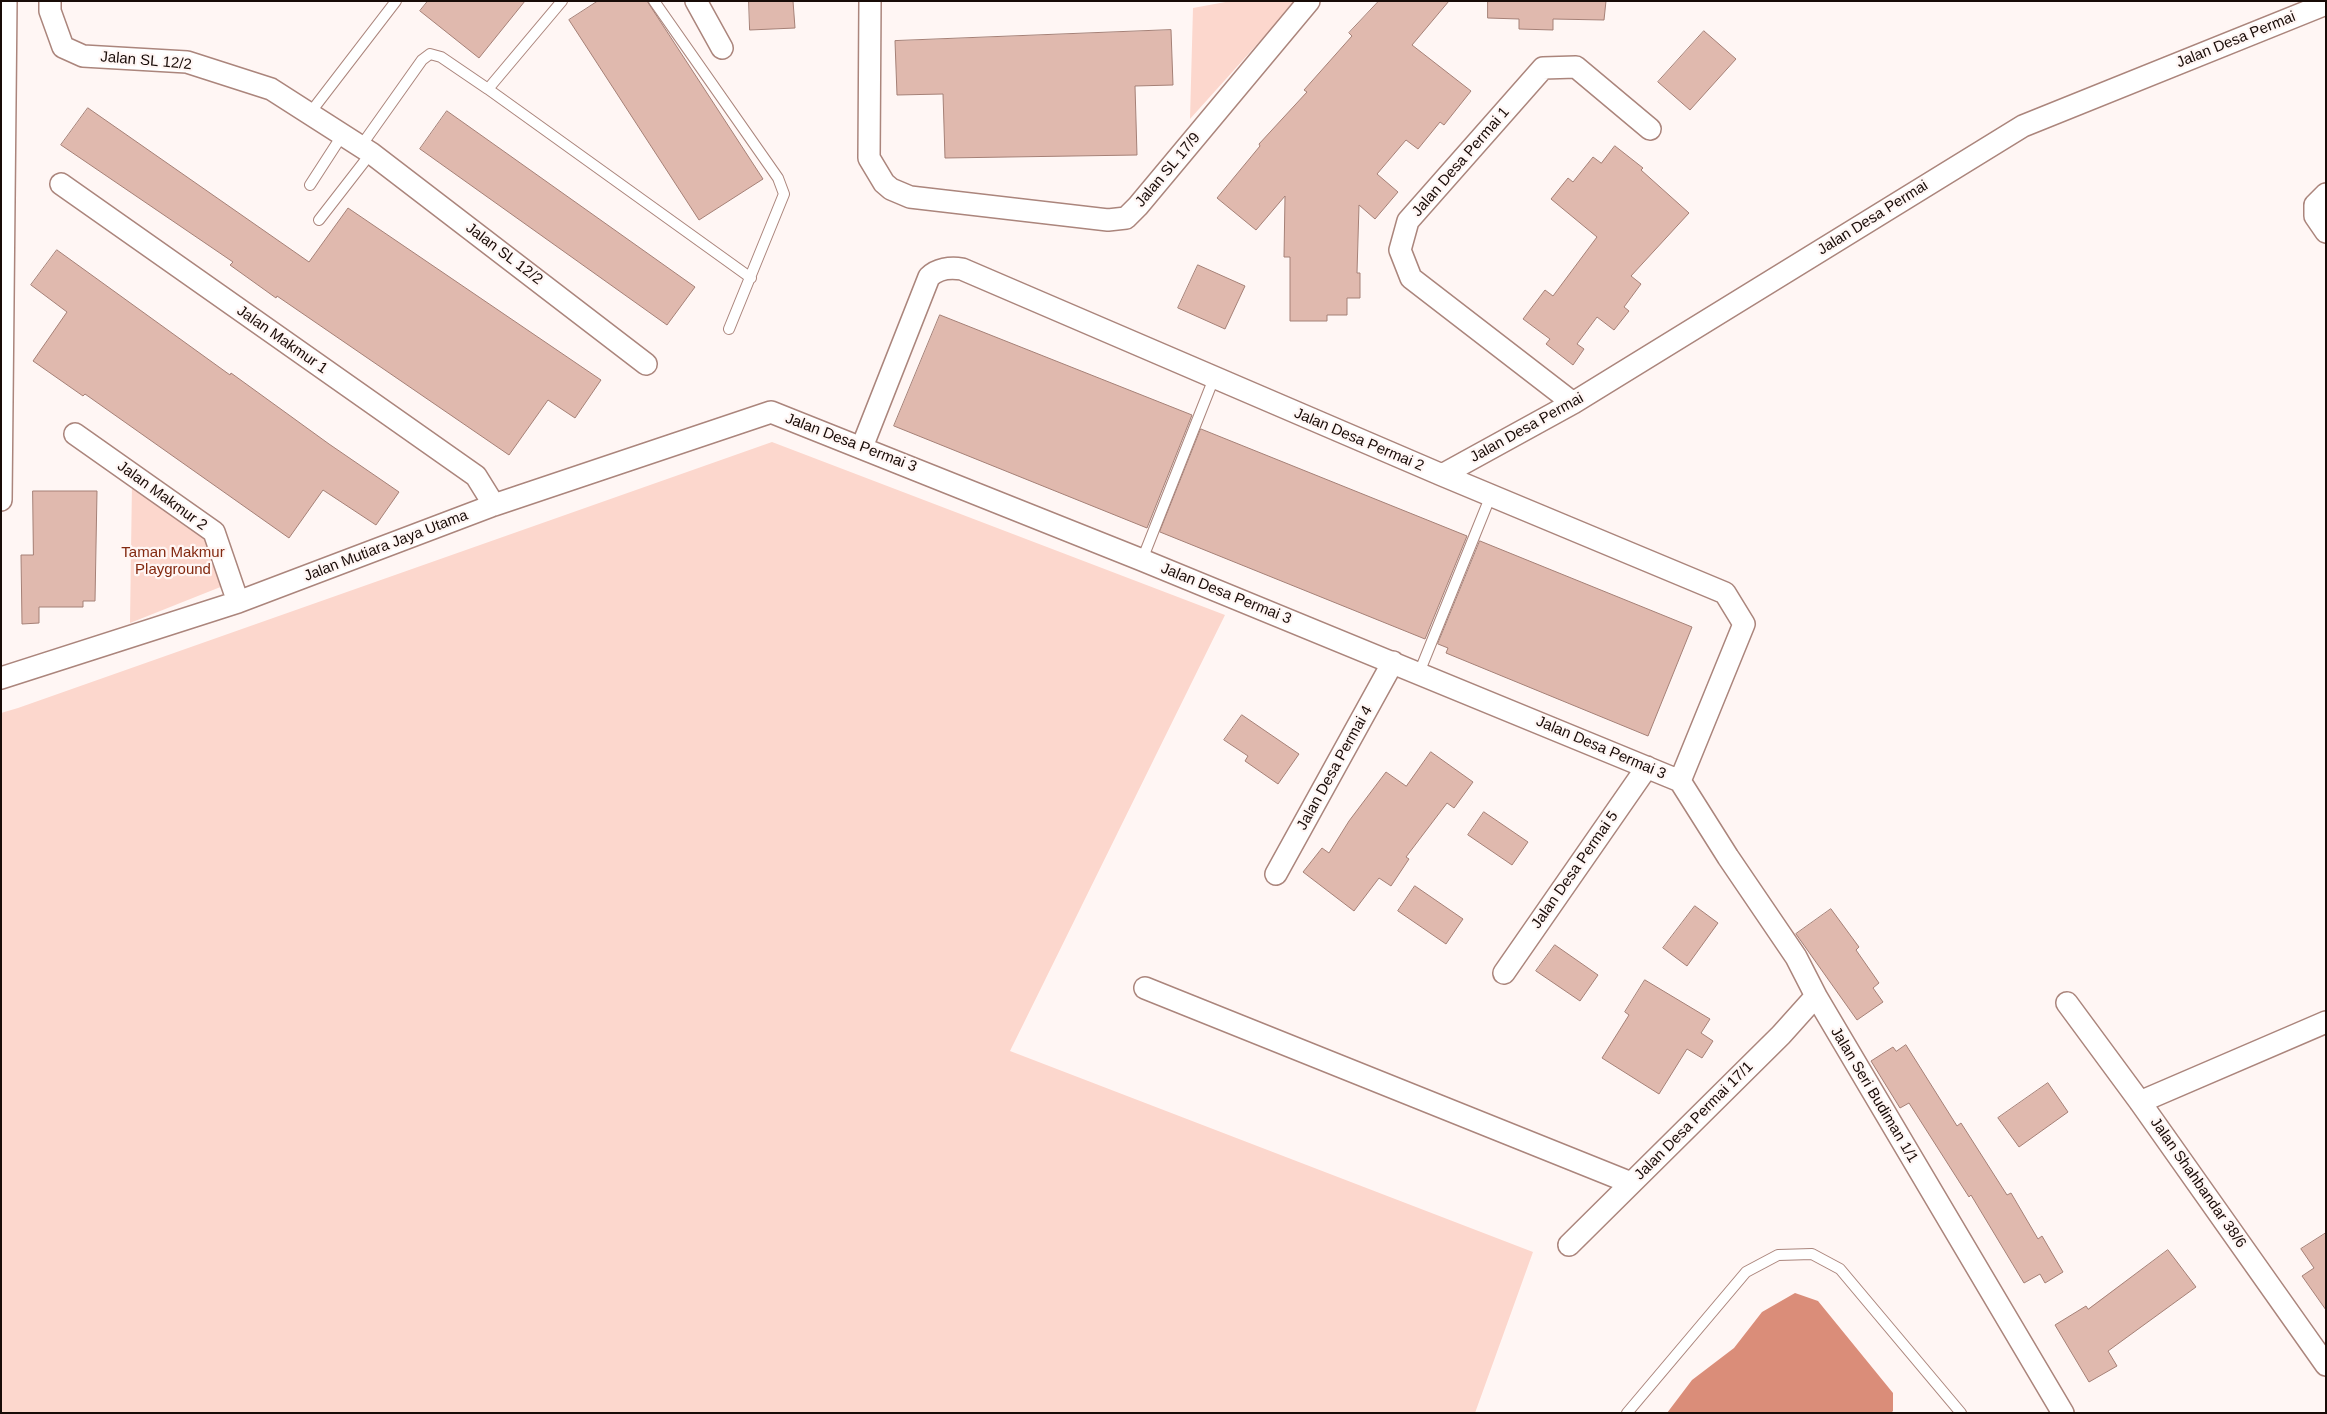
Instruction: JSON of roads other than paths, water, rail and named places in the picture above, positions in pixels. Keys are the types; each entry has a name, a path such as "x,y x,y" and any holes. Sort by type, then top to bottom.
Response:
{"street":[{"path":"1,500 6,1"},
{"name":"Jalan SL 12/2","path":"50,1 50,11 63,47 83,56 187,62 271,90 310,113 366,149 646,364"},
{"path":"696,1 722,48"},
{"name":"Jalan SL 17/9","path":"870,1 869,158 883,182 891,189 910,197 1108,220 1126,218 1138,206 1309,1"},
{"name":"Jalan Desa Permai","path":"1442,475 1573,403 2023,126 2326,4"},
{"name":"Jalan Desa Permai 1","path":"1573,403 1411,278 1400,250 1408,221 1543,68 1576,67 1650,129"},
{"name":"Jalan Makmur 1","path":"61,184 476,476 494,505"},
{"path":"2320,200 2315,216 2326,232"},
{"name":"Jalan Desa Permai 2","path":"862,447 929,277 934,272 942,270 962,269 1442,475 1725,593 1744,624 1680,781"},
{"name":"Jalan Mutiara Jaya Utama","path":"1,678 238,602 494,505 772,412"},
{"name":"Jalan Desa Permai 3","path":"772,412 1393,662 1680,781"},
{"name":"Jalan Makmur 2","path":"75,434 214,532 238,602"},
{"name":"Jalan Desa Permai 4","path":"1276,874 1393,662"},
{"name":"Jalan Desa Permai 5","path":"1504,974 1647,767"},
{"name":"Jalan Seri Budiman 1/1","path":"1680,781 1728,857 1796,957 1816,996 2063,1413"},
{"path":"1145,988 1631,1183"},
{"name":"Jalan Desa Permai 17/1","path":"1569,1245 1781,1035 1816,996"},
{"name":"Jalan Shahbandar 38/6","path":"2066,1003 2140,1102 2326,1366"},
{"path":"2140,1102 2326,1022"}],"lane":[{"path":"310,113 396,1"},
{"path":"488,89 562,1"},
{"path":"654,1 778,178 784,194 729,329"},
{"path":"319,220 422,60 430,54 441,57 488,89 751,278"},
{"path":"310,185 343,134"},
{"path":"1142,560 1214,378"},
{"path":"1419,673 1491,495"},
{"path":"1627,1413 1746,1272 1778,1255 1812,1254 1840,1269 1957,1411"}],"park label":[{"name":"Taman Makmur Playground","path":"173,562"}]}
